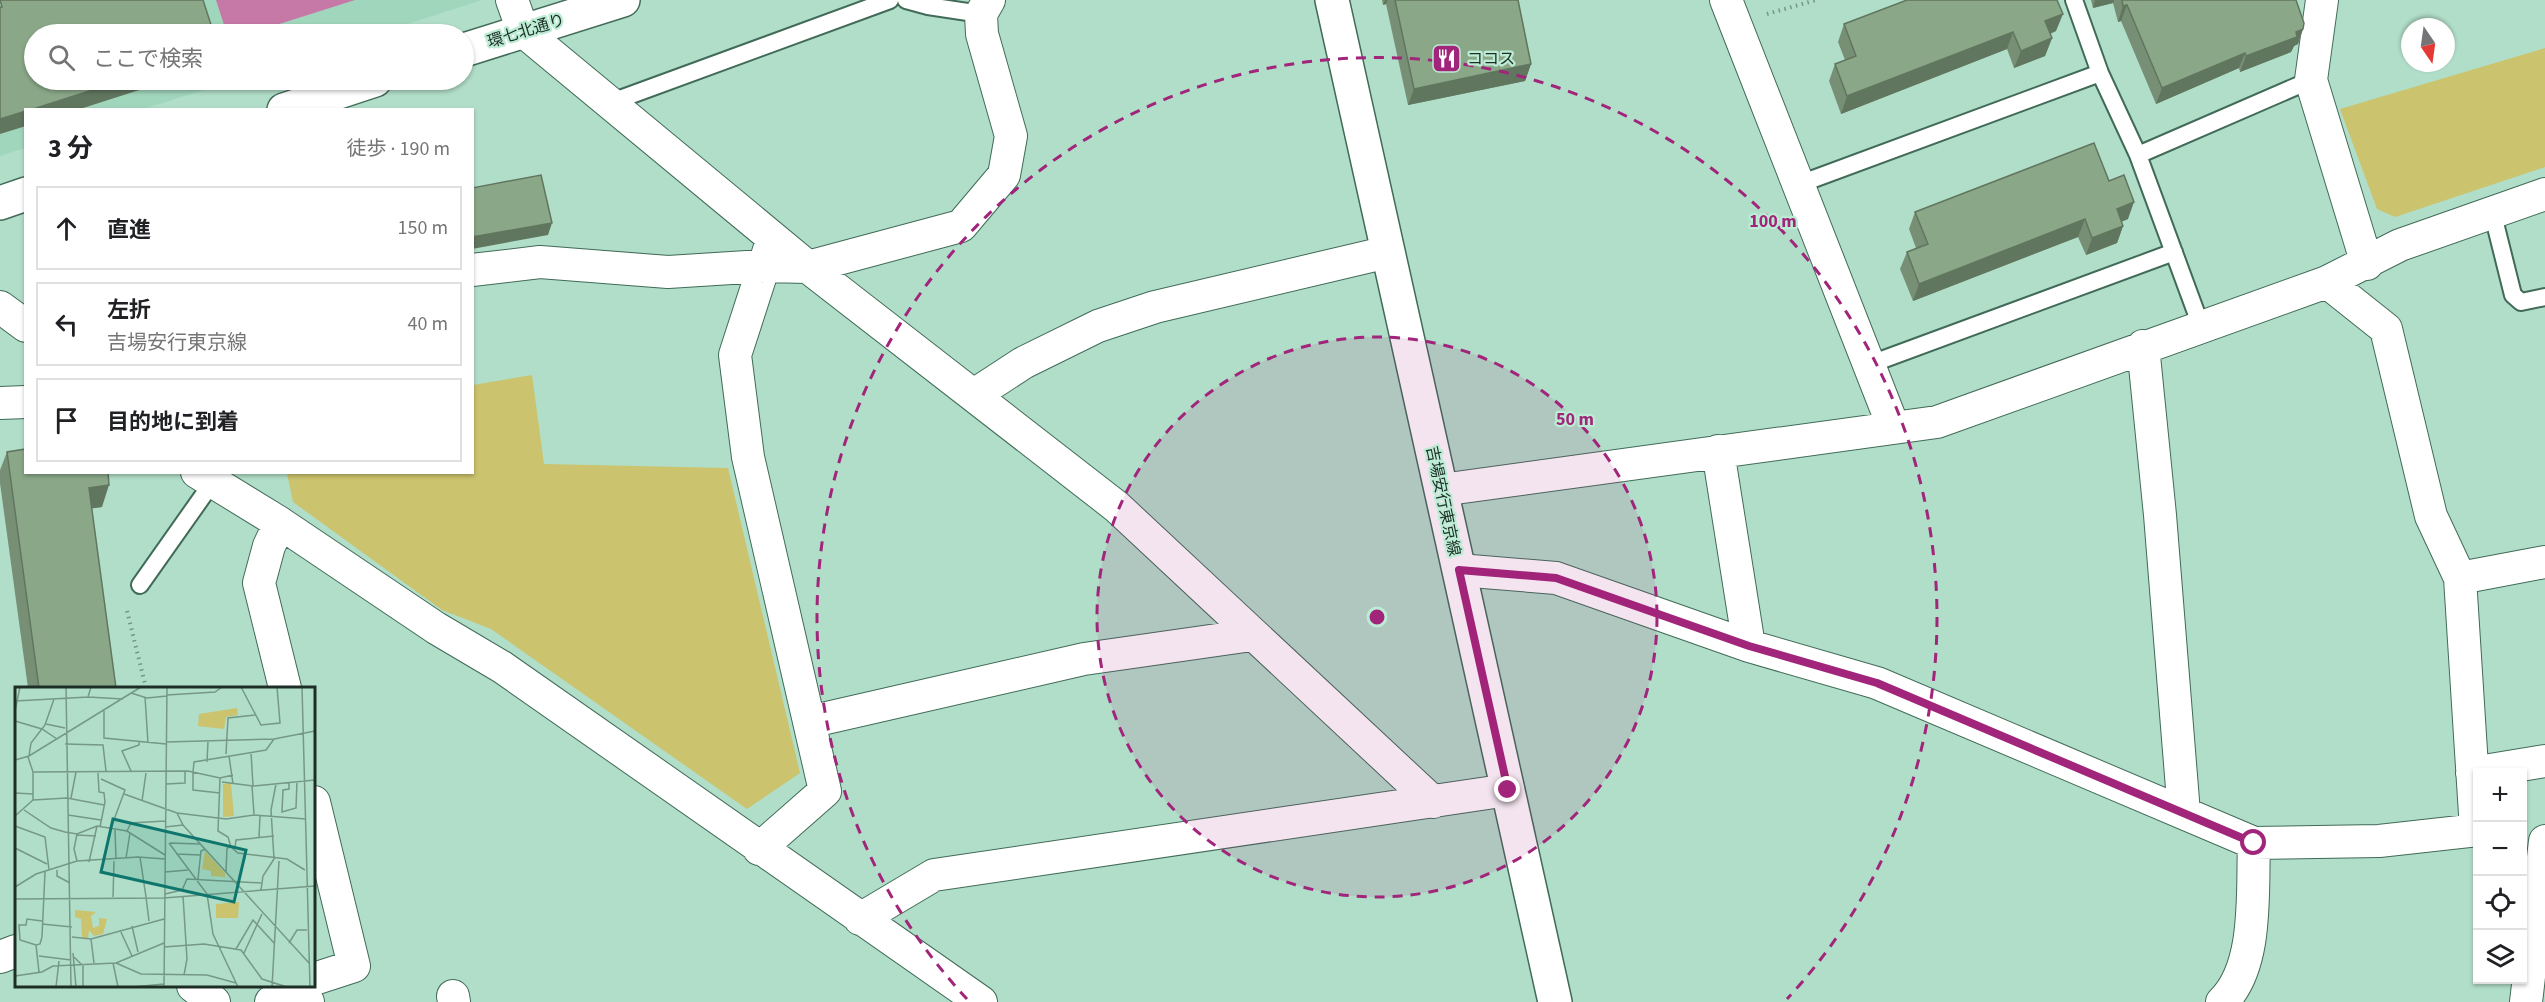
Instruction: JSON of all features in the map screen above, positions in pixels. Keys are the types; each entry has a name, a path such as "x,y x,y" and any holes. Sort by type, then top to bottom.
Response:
{"main road":[{"name":"環七北通り","path":"474,47 623,0"},
{"name":"吉場安行東京線","path":"1332,0 1555,1002"},
{"path":"290,108 345,90"},
{"path":"0,203 24,195"}],"street":[{"path":"512,0 523,31 609,103 768,252 808,267 1117,507 1433,802"},
{"path":"2322,0 2311,80 2367,264"},
{"path":"808,267 961,226 1004,175 1011,136 982,34 985,7"},
{"path":"1730,12 1893,426"},
{"path":"1441,490 1893,426 1937,422 2143,346 2327,282 2367,264 2400,245 2545,194"},
{"path":"474,270 540,262 668,272 768,252"},
{"path":"759,849 825,791 748,457 735,355 768,252"},
{"path":"974,395 1023,363 1098,326 1155,307 1388,252"},
{"path":"2327,282 2386,329 2431,516 2460,578 2476,822"},
{"path":"0,307 24,325"},
{"path":"2143,346 2160,515 2184,813"},
{"path":"0,403 24,402"},
{"path":"1718,451 1749,646"},
{"path":"204,478 280,523 436,628 502,668 672,784 759,849 981,1002"},
{"path":"280,523 268,546 260,583 285,687"},
{"path":"2460,578 2545,562"},
{"path":"1459,570 1556,578 1749,646 1877,683 2254,843 2379,841 2473,830"},
{"path":"809,722 1084,659 1252,635"},
{"path":"2472,773 2545,761"},
{"path":"860,919 934,875 1508,790"},
{"path":"315,806 354,966 315,983"},
{"path":"2526,1002 2545,839 2527,836"},
{"path":"2222,1002 2229,995 2242,970 2249,943 2254,843"},
{"path":"0,957 15,951"},
{"path":"194,987 214,1002"}],"lane":[{"path":"609,103 890,0"},
{"path":"906,0 928,6 985,7"},
{"path":"2074,0 2100,74 2138,155 2201,326"},
{"path":"1797,186 2100,74"},
{"path":"2138,155 2311,80"},
{"path":"2492,211 2513,295 2521,302 2545,297"},
{"path":"1868,365 2174,252"},
{"path":"140,585 204,478"}],"path":[{"path":"1730,12 1816,0"},
{"path":"140,585 130,588 124,599 146,687"}],"shaded area":[{"path":"0,0 482,0 407,24 24,24 24,90 204,90 146,108 24,108 24,148 0,156"},
{"path":"216,0 355,0 279,24 224,24"},
{"path":"2545,48 2545,167 2395,217 2377,209 2340,109"},
{"path":"532,375 544,464 728,468 800,773 747,809 491,629 442,610 293,502 287,474 474,474 474,385"}],"building":[{"path":"0,0 203,0 211,24 24,24 24,90 93,90 36,108 24,108 24,112 0,119 0,7 2,7"},
{"path":"1395,0 1518,0 1531,64 1414,89"},
{"path":"1907,0 2057,0 2063,14 2045,21 2052,38 2021,51 2013,32 1847,96 1835,64 1856,56 1844,24"},
{"path":"2122,0 2296,0 2304,23 2303,29 2296,32 2297,37 2246,56 2245,53 2162,88 2127,5 2123,6"},
{"path":"2094,143 2109,181 2124,175 2134,202 2117,209 2123,226 2092,238 2085,219 1919,284 1907,252 1928,244 1915,212"},
{"path":"541,175 552,223 474,237 474,188"},
{"path":"24,449 24,474 108,474 109,485 89,488 116,687 39,687 7,452"}],"place":[{"name":"ココス","path":"1446,59"}],"route":[{"path":"1508,790 1459,570 1556,578 1749,646 1877,683 2254,843"}]}
